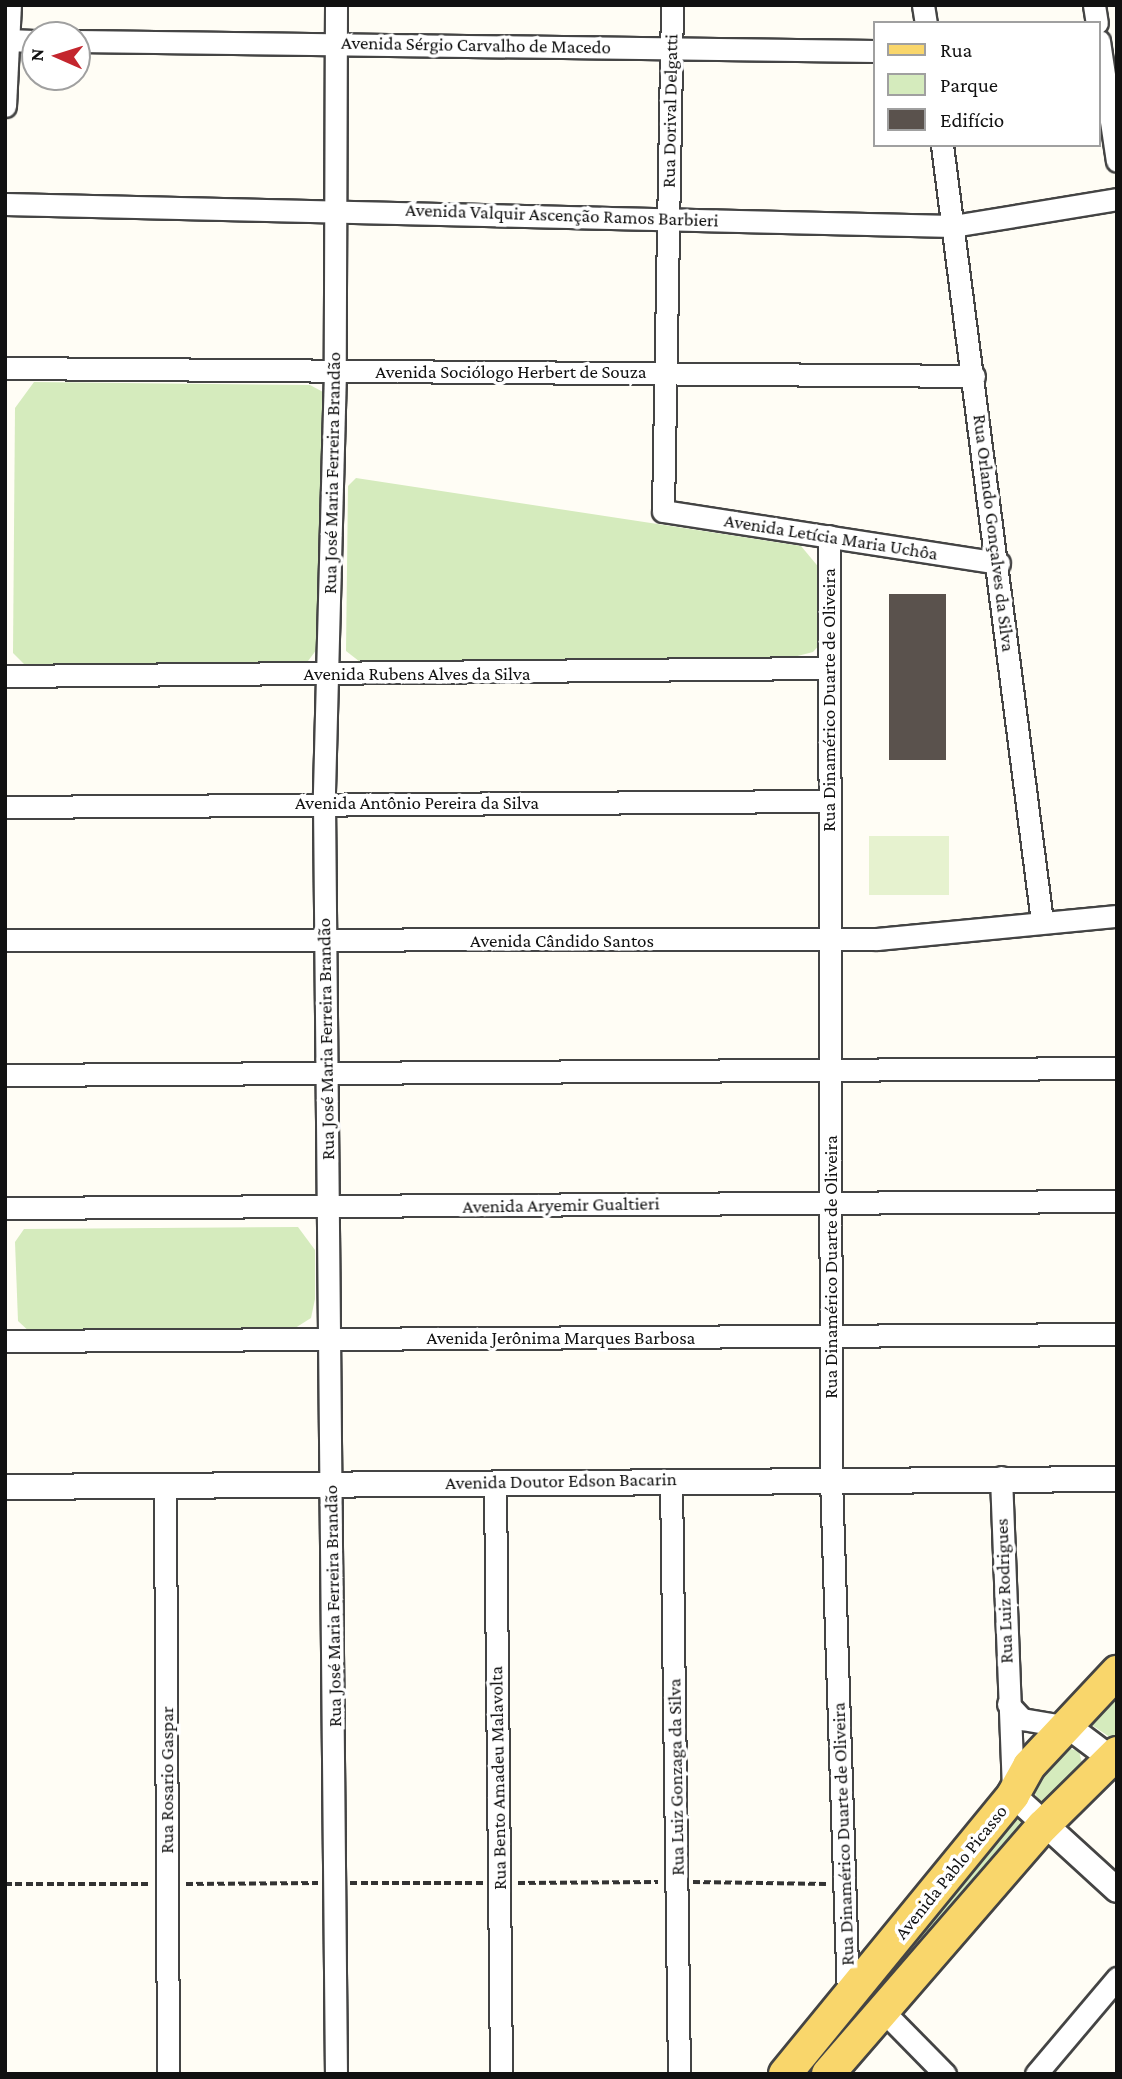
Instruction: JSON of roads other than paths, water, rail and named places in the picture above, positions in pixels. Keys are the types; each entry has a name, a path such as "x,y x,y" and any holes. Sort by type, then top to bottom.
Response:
{"main road":[{"name":"Avenida Pablo Picasso","path":"785,2074 1013,1795 1029,1766 1069,1727 1117,1672"},
{"name":"Avenida Pablo Picasso","path":"828,2074 1043,1826 1115,1758"}],"street":[{"path":"5,106 10,5"},
{"name":"Rua José Maria Ferreira Brandão","path":"336,5 335,371 324,803 336,2074"},
{"name":"Rua Dorival Delgatti","path":"663,510 672,5"},
{"name":"Avenida Sérgio Carvalho de Macedo","path":"91,41 335,42 874,51"},
{"path":"1101,54 1117,160"},
{"name":"Rua Orlando Gonçalves da Silva","path":"942,147 999,562 1042,922"},
{"name":"Avenida Valquir Ascenção Ramos Barbieri","path":"5,204 335,209 953,226 1117,199"},
{"name":"Avenida Sociólogo Herbert de Souza","path":"5,368 974,376"},
{"name":"Avenida Letícia Maria Uchôa","path":"663,510 999,562"},
{"name":"Rua Dinamérico Duarte de Oliveira","path":"829,536 831,1479 848,1998"},
{"name":"Avenida Rubens Alves da Silva","path":"5,676 828,668"},
{"name":"Avenida Antônio Pereira da Silva","path":"5,807 829,801"},
{"name":"Avenida Cândido Santos","path":"5,940 325,943 830,940 1117,916"},
{"path":"5,1074 327,1076 1117,1068"},
{"name":"Avenida Aryemir Gualtieri","path":"5,1208 328,1209 1117,1201"},
{"name":"Avenida Jerônima Marques Barbosa","path":"5,1341 1117,1335"},
{"name":"Avenida Doutor Edson Bacarin","path":"5,1487 1001,1477 1117,1479"},
{"name":"Rua Luiz Rodrigues","path":"1001,1477 1013,1795"},
{"name":"Rua Luiz Gonzaga da Silva","path":"671,1480 679,2074"},
{"name":"Rua Bento Amadeu Malavolta","path":"495,1482 500,2074"},
{"name":"Rua Rosario Gaspar","path":"165,1485 168,2074"},
{"path":"1008,1704 1022,1719 1069,1727 1115,1758"},
{"path":"1013,1795 1043,1826 1117,1890"},
{"path":"1036,2074 1117,1978"},
{"path":"882,2010 945,2074"}]}
